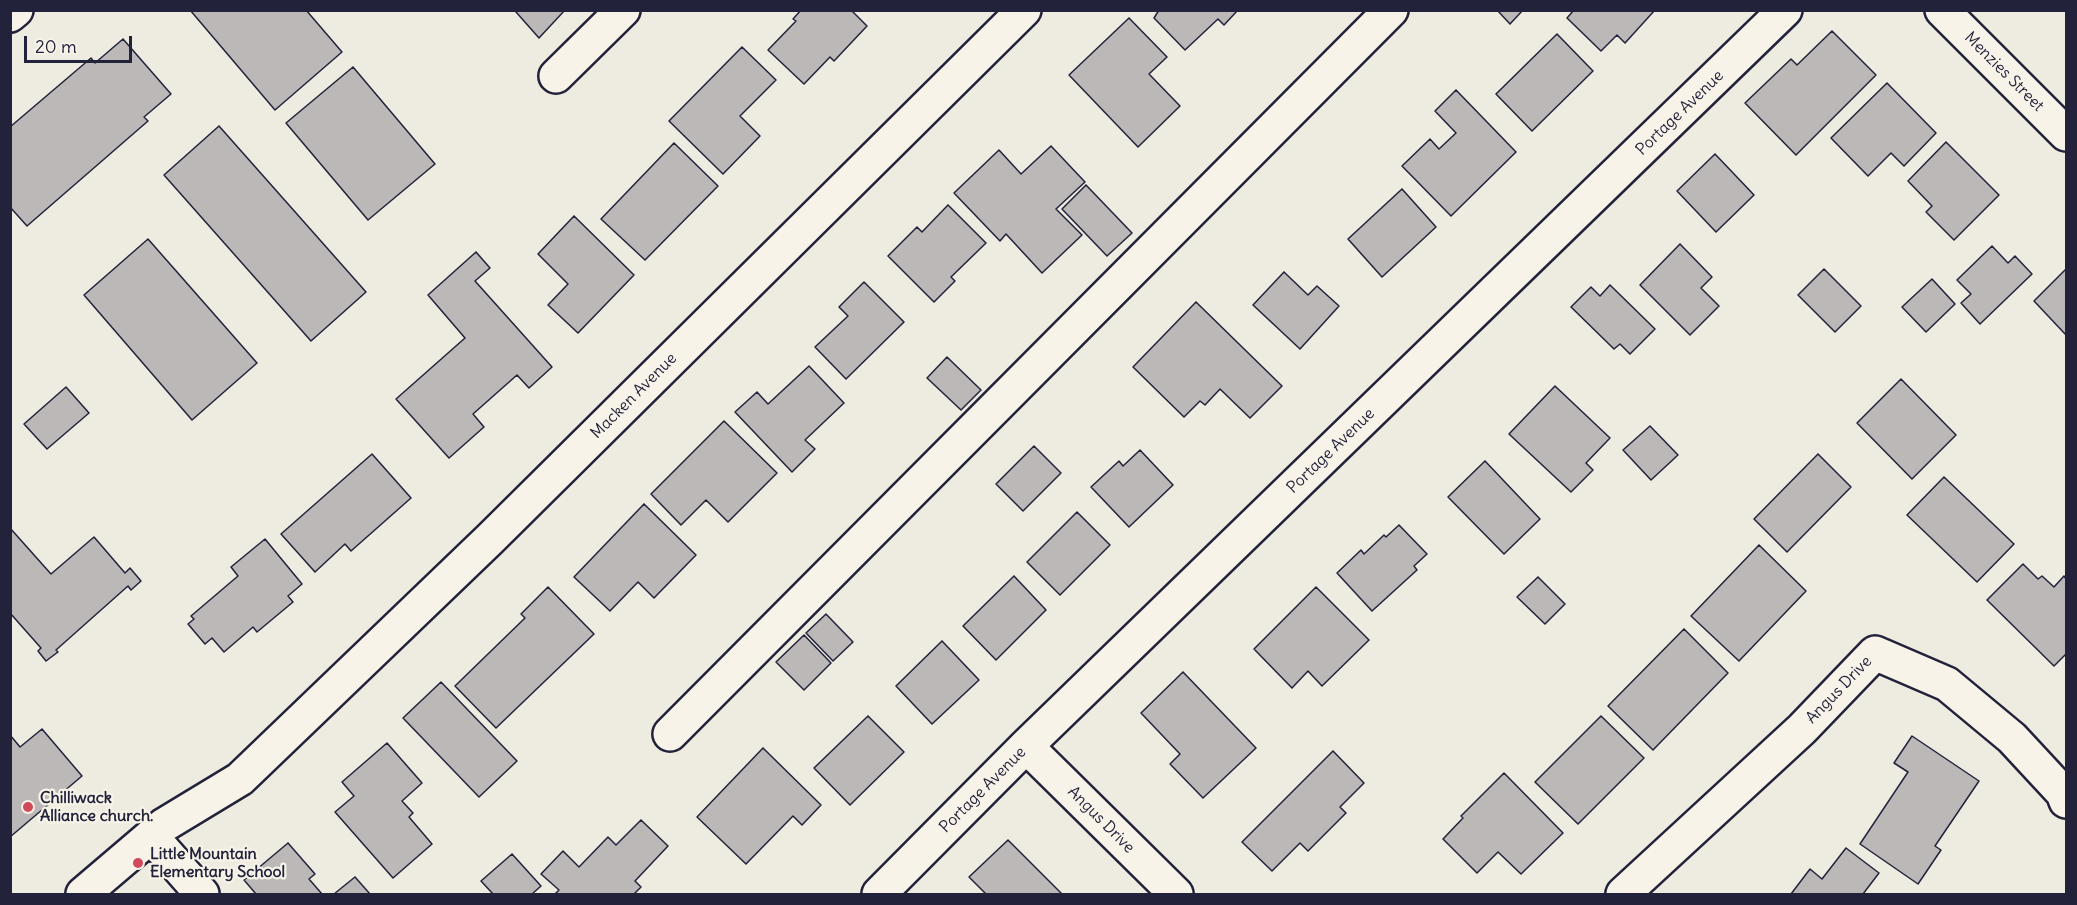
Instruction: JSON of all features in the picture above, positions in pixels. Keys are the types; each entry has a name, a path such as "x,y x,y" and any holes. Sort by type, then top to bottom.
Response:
{"street":[{"path":"10,15 16,10"},
{"path":"556,76 623,10"},
{"name":"Macken Avenue","path":"83,894 164,825 240,779 482,547 1024,10"},
{"path":"670,734 1391,10"},
{"name":"Portage Avenue","path":"879,894 1026,746 1785,10"},
{"name":"Menzies Street","path":"1942,10 2067,134"},
{"name":"Angus Drive","path":"1623,894 1802,729 1875,653 1947,684 2012,738 2063,793 2067,801"},
{"name":"Angus Drive","path":"1026,746 1176,894"},
{"path":"152,836 202,894"}],"building":[{"path":"190,10 306,10 342,52 275,110"},
{"path":"517,10 565,10 539,38 516,12"},
{"path":"801,10 851,10 867,26 834,61 830,57 804,84 768,50 796,21 793,19"},
{"path":"1159,10 1238,10 1224,25 1218,19 1185,50 1154,18"},
{"path":"1497,10 1523,10 1510,24"},
{"path":"1574,10 1655,10 1625,43 1617,35 1601,51 1567,18"},
{"path":"1129,18 1167,57 1149,74 1180,106 1138,147 1069,75"},
{"path":"1832,31 1876,75 1796,155 1745,103 1791,59 1797,65"},
{"path":"1557,34 1593,71 1532,131 1496,94"},
{"path":"123,39 171,94 144,117 148,121 27,226 10,207 10,127 91,58 95,63"},
{"path":"742,47 776,80 740,116 760,136 723,174 669,121"},
{"path":"353,67 435,164 368,220 286,123"},
{"path":"1887,83 1936,133 1904,166 1891,153 1868,176 1831,138"},
{"path":"1456,90 1516,152 1451,216 1402,166 1430,139 1439,149 1456,133 1435,111"},
{"path":"219,126 366,292 311,341 164,175"},
{"path":"1946,142 1999,195 1954,240 1926,212 1932,206 1908,181"},
{"path":"674,143 718,186 645,260 601,219"},
{"path":"1051,146 1085,182 1056,209 1082,235 1042,273 1006,234 1000,241 954,193 999,150 1021,174"},
{"path":"1715,154 1754,195 1716,232 1677,191"},
{"path":"1086,185 1132,233 1107,256 1062,209"},
{"path":"1402,189 1436,227 1382,277 1348,239"},
{"path":"948,205 986,243 951,277 955,281 934,302 888,256 917,227 922,232"},
{"path":"574,216 634,275 578,333 548,305 568,284 538,254"},
{"path":"148,239 257,363 192,420 84,295"},
{"path":"1680,244 1712,277 1701,288 1719,306 1690,335 1640,285"},
{"path":"1992,246 2008,263 2015,256 2032,274 1980,324 1961,303 1971,294 1957,280"},
{"path":"476,252 490,268 475,281 552,367 529,388 517,375 473,414 484,427 449,458 396,399 465,338 428,295"},
{"path":"1824,269 1861,306 1835,332 1798,295"},
{"path":"2066,269 2066,335 2034,301"},
{"path":"1284,272 1308,295 1317,286 1339,306 1300,349 1253,305"},
{"path":"1932,279 1955,304 1926,332 1902,307"},
{"path":"864,282 904,322 846,379 815,347 848,316 839,307"},
{"path":"1610,285 1655,329 1630,354 1620,344 1614,349 1571,307 1591,287 1600,296"},
{"path":"1196,302 1282,386 1250,418 1220,389 1205,405 1200,401 1184,417 1133,367"},
{"path":"947,357 981,390 961,410 927,378"},
{"path":"809,366 844,403 805,440 815,449 792,472 735,412 757,392 768,404"},
{"path":"1901,379 1956,435 1912,479 1857,423"},
{"path":"1555,386 1610,438 1586,463 1593,470 1571,492 1509,434"},
{"path":"66,387 89,413 47,449 24,424"},
{"path":"724,421 777,473 728,522 706,500 681,525 651,494"},
{"path":"1650,426 1678,455 1651,480 1623,450"},
{"path":"1034,446 1061,473 1023,511 996,484"},
{"path":"1140,450 1173,485 1129,527 1091,487 1119,461 1123,466"},
{"path":"372,454 411,498 351,551 345,544 315,572 281,534"},
{"path":"1818,454 1851,487 1787,552 1754,519"},
{"path":"1485,461 1540,519 1504,554 1448,497"},
{"path":"1944,477 2014,544 1977,582 1907,515"},
{"path":"644,504 696,555 654,598 638,582 610,611 574,577"},
{"path":"1077,512 1110,545 1060,595 1027,562"},
{"path":"1399,525 1427,554 1414,566 1417,570 1372,611 1337,573 1361,550 1364,554 1384,535 1386,537"},
{"path":"10,528 51,574 94,537 125,573 130,568 141,581 131,590 128,586 46,661 38,651 41,648 10,613"},
{"path":"265,539 302,584 288,596 293,602 257,632 253,627 224,652 212,638 205,644 188,624 194,619 191,616 238,576 231,567"},
{"path":"1759,545 1806,591 1739,661 1691,616"},
{"path":"2023,564 2038,579 2042,576 2054,587 2064,576 2066,579 2066,654 2054,666 1987,600"},
{"path":"1014,576 1046,610 996,660 963,626"},
{"path":"1538,577 1565,604 1545,624 1517,597"},
{"path":"548,587 594,634 496,728 455,686 525,618 521,614"},
{"path":"1316,587 1369,640 1322,686 1308,671 1292,688 1254,649"},
{"path":"826,614 853,642 833,661 806,633"},
{"path":"1684,629 1728,673 1653,750 1608,706"},
{"path":"804,635 831,663 804,690 776,662"},
{"path":"942,641 979,680 932,724 896,686"},
{"path":"1183,672 1256,748 1203,798 1170,764 1180,754 1141,713"},
{"path":"441,682 517,761 479,797 403,718"},
{"path":"868,716 904,752 850,805 814,768"},
{"path":"1601,716 1644,758 1578,824 1535,782"},
{"name":"Chilliwack Alliance church.","path":"42,729 82,776 10,837 10,735 20,747"},
{"path":"1912,736 1979,781 1935,846 1941,850 1918,884 1860,844 1908,772 1894,763"},
{"path":"387,743 422,783 402,801 413,813 409,817 432,844 393,878 335,812 354,796 342,782"},
{"path":"763,748 821,805 802,825 793,816 746,864 697,817"},
{"path":"1333,751 1364,783 1340,807 1346,813 1308,851 1300,843 1272,871 1242,842"},
{"path":"1504,773 1563,833 1521,874 1498,852 1477,873 1443,839 1463,818 1461,816"},
{"path":"641,820 668,846 635,881 641,887 634,894 555,894 559,890 541,874 563,851 579,867 608,837 616,845"},
{"path":"1008,840 1062,894 986,894 969,877"},
{"path":"288,843 315,874 309,879 322,894 256,894 244,880"},
{"path":"1846,848 1879,873 1863,894 1791,894 1810,869 1822,879"},
{"path":"512,854 541,886 532,894 493,894 481,881"},
{"path":"355,877 370,894 334,894"}],"place":[{"name":"Chilliwack Alliance church.","path":"28,807"},
{"name":"Little Mountain Elementary School","path":"138,863"}]}
